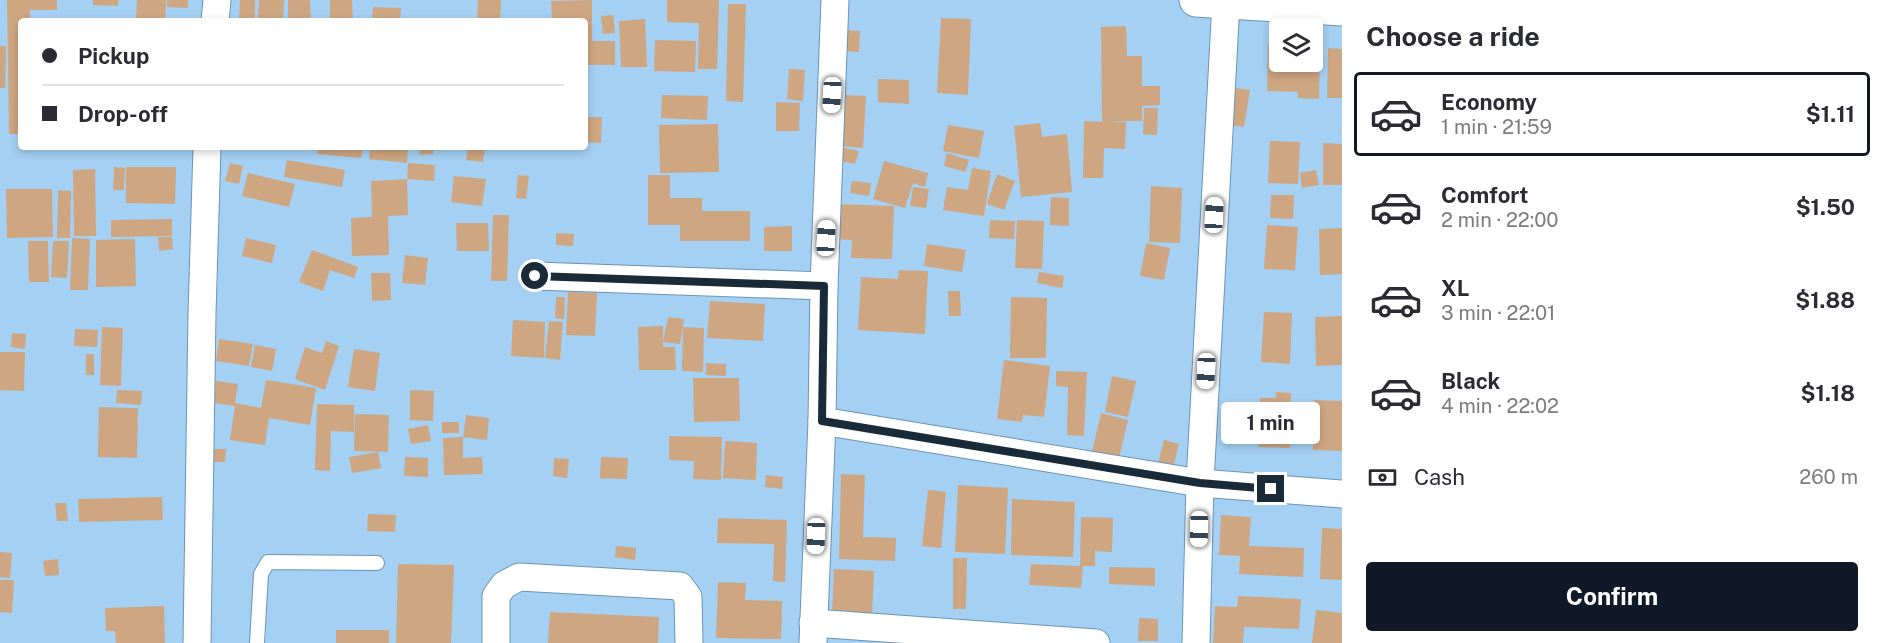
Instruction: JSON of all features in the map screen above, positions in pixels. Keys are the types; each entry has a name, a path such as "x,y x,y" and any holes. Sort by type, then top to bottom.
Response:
{"main road":[{"path":"1211,1 1342,9"}],"street":[{"path":"215,18 217,0"},
{"path":"835,0 813,633 1096,643"},
{"path":"1196,643 1211,1"},
{"path":"197,643 201,326 207,150"},
{"path":"535,276 824,286"},
{"path":"822,421 1200,483 1342,494"},
{"path":"496,643 496,596 504,585 519,577 680,586 688,597 689,643"}],"lane":[{"path":"257,643 261,574 268,562 377,563"}],"building":[{"path":"7,0 57,0 57,10 30,10 30,18 18,18 18,134 9,134"},
{"path":"93,0 118,0 118,6 93,5"},
{"path":"137,0 166,0 165,18 136,18"},
{"path":"167,0 188,0 188,8 167,7"},
{"path":"240,0 255,0 255,18 239,18"},
{"path":"259,0 284,0 283,18 258,18"},
{"path":"288,0 310,0 311,18 288,18"},
{"path":"330,0 352,0 353,18 330,18"},
{"path":"478,0 501,0 500,18 477,18"},
{"path":"592,0 592,41 615,41 615,65 588,65 588,18 552,18 551,1"},
{"path":"667,0 719,0 717,69 698,69 699,23 667,22"},
{"path":"728,4 746,4 743,102 726,101"},
{"path":"373,7 401,8 400,18 372,18"},
{"path":"613,15 615,33 603,34 601,16"},
{"path":"941,18 971,19 968,95 937,93"},
{"path":"645,19 647,67 621,67 619,21"},
{"path":"1126,26 1127,56 1142,56 1142,86 1160,86 1160,105 1142,106 1142,121 1107,121 1126,122 1125,149 1104,148 1103,178 1083,178 1084,121 1102,122 1101,27"},
{"path":"843,30 860,31 859,52 842,51"},
{"path":"655,40 696,41 695,72 654,71"},
{"path":"1268,44 1269,72 1320,72 1319,99 1298,98 1298,92 1267,91"},
{"path":"0,46 6,46 5,88 0,88"},
{"path":"1328,48 1342,49 1342,98 1327,98"},
{"path":"789,69 805,70 803,101 787,99"},
{"path":"878,79 909,80 909,104 878,102"},
{"path":"1236,88 1250,90 1244,127 1230,125"},
{"path":"662,95 708,96 707,120 661,118"},
{"path":"846,95 866,96 863,148 843,146"},
{"path":"776,102 800,103 799,131 776,131"},
{"path":"1144,108 1158,108 1157,135 1143,134"},
{"path":"588,117 602,117 601,143 588,142"},
{"path":"1040,123 1042,137 1067,134 1072,192 1021,197 1014,126"},
{"path":"718,124 719,172 660,173 659,125"},
{"path":"948,125 984,131 979,158 943,151"},
{"path":"1270,141 1300,142 1298,184 1268,183"},
{"path":"1323,143 1342,144 1342,185 1323,185"},
{"path":"840,147 859,151 855,164 837,160"},
{"path":"318,150 362,150 361,158 317,154"},
{"path":"370,150 408,150 407,163 369,159"},
{"path":"419,150 433,150 433,154 420,155"},
{"path":"468,150 485,150 483,162 466,160"},
{"path":"947,153 969,160 965,172 944,166"},
{"path":"287,160 345,170 342,187 284,177"},
{"path":"884,161 928,173 925,187 913,183 905,208 873,199"},
{"path":"230,163 243,166 239,184 225,181"},
{"path":"408,163 435,165 434,181 407,179"},
{"path":"114,167 125,168 124,190 113,190"},
{"path":"126,167 176,167 175,204 126,203"},
{"path":"972,168 991,171 984,216 943,210 947,187 968,190"},
{"path":"95,169 96,236 74,236 73,170"},
{"path":"1316,170 1319,185 1302,188 1300,173"},
{"path":"248,173 295,184 289,207 242,196"},
{"path":"997,174 1015,181 1004,210 987,204"},
{"path":"518,175 529,176 526,199 516,198"},
{"path":"648,175 670,175 670,198 702,198 702,211 750,211 750,241 680,241 680,225 648,225"},
{"path":"454,176 486,179 482,206 451,202"},
{"path":"407,179 408,215 388,216 389,255 352,256 351,218 372,217 371,181"},
{"path":"852,181 871,183 869,196 850,193"},
{"path":"1151,186 1182,188 1180,243 1149,242"},
{"path":"913,187 929,189 926,208 910,206"},
{"path":"6,189 52,189 53,237 7,238"},
{"path":"58,190 71,191 70,238 57,238"},
{"path":"1271,195 1294,195 1293,219 1270,218"},
{"path":"1051,197 1069,198 1069,226 1050,225"},
{"path":"836,204 894,206 892,259 851,258 852,240 834,239"},
{"path":"493,215 509,215 507,281 491,281"},
{"path":"172,219 172,236 111,237 111,220"},
{"path":"990,220 1015,221 1014,239 989,238"},
{"path":"1017,220 1044,221 1042,269 1015,268"},
{"path":"456,223 488,223 489,251 457,251"},
{"path":"1267,225 1298,227 1295,270 1264,269"},
{"path":"792,226 792,251 764,251 764,227"},
{"path":"1342,228 1342,274 1320,275 1319,229"},
{"path":"556,233 574,234 573,246 556,245"},
{"path":"158,237 172,237 173,249 159,251"},
{"path":"72,238 90,239 88,290 70,290"},
{"path":"246,238 276,245 272,263 242,256"},
{"path":"135,239 136,286 96,287 96,240"},
{"path":"28,241 48,241 49,282 29,282"},
{"path":"53,241 69,241 67,278 51,277"},
{"path":"1146,243 1170,248 1164,280 1140,276"},
{"path":"927,244 966,250 962,272 924,266"},
{"path":"312,250 358,267 354,278 330,270 323,291 299,282"},
{"path":"405,255 428,258 425,285 402,283"},
{"path":"899,270 928,271 925,334 858,330 861,277 898,279"},
{"path":"1039,272 1064,276 1062,288 1037,283"},
{"path":"371,273 390,273 391,300 372,301"},
{"path":"948,291 960,291 961,316 949,316"},
{"path":"568,292 597,293 595,336 566,335"},
{"path":"556,297 565,297 564,319 555,318"},
{"path":"1011,297 1047,298 1046,358 1010,358"},
{"path":"710,301 765,304 763,341 707,338"},
{"path":"1264,312 1292,313 1290,364 1261,362"},
{"path":"1342,316 1342,365 1316,366 1315,317"},
{"path":"668,317 684,319 680,344 663,342"},
{"path":"513,320 545,322 544,358 511,356"},
{"path":"549,321 563,322 560,360 545,358"},
{"path":"663,326 663,347 675,347 676,370 639,370 638,327"},
{"path":"102,327 123,328 121,386 100,385"},
{"path":"683,327 704,328 703,372 682,371"},
{"path":"75,329 98,330 97,347 74,346"},
{"path":"12,333 26,334 25,349 11,347"},
{"path":"219,339 253,344 249,366 216,361"},
{"path":"326,341 339,346 325,390 295,379 305,347 322,353"},
{"path":"255,345 276,349 272,371 251,367"},
{"path":"354,349 380,353 375,391 348,387"},
{"path":"0,352 25,352 24,391 0,390"},
{"path":"86,354 94,354 94,375 86,375"},
{"path":"1004,360 1050,366 1044,417 1023,415 1022,422 997,419"},
{"path":"706,363 726,364 726,376 706,375"},
{"path":"1056,371 1087,372 1084,436 1067,435 1068,387 1056,386"},
{"path":"1112,376 1136,381 1128,417 1105,412"},
{"path":"693,378 739,378 740,421 694,422"},
{"path":"266,380 316,388 310,425 269,418 265,445 230,440 235,406 213,403 216,381 238,384 235,403 261,408"},
{"path":"117,390 142,391 141,405 116,403"},
{"path":"410,390 434,391 433,421 410,420"},
{"path":"1276,392 1291,393 1290,448 1259,447 1260,398 1276,398"},
{"path":"1314,400 1342,401 1342,451 1313,450"},
{"path":"317,404 354,405 354,432 331,431 330,471 315,470"},
{"path":"99,407 138,408 137,458 98,457"},
{"path":"1101,413 1128,420 1119,458 1092,452"},
{"path":"355,414 389,415 388,452 354,451"},
{"path":"466,415 489,418 487,440 463,437"},
{"path":"442,422 459,422 459,433 442,433"},
{"path":"428,425 431,441 411,444 408,429"},
{"path":"669,436 722,437 721,480 693,479 694,461 669,460"},
{"path":"463,437 463,458 482,457 483,474 444,475 443,438"},
{"path":"1164,440 1179,444 1172,471 1157,467"},
{"path":"725,441 757,443 756,480 723,478"},
{"path":"208,449 226,449 225,462 208,462"},
{"path":"378,452 381,468 352,473 349,457"},
{"path":"405,457 428,458 428,477 404,476"},
{"path":"601,457 628,458 627,479 600,478"},
{"path":"554,458 569,459 567,478 553,476"},
{"path":"841,474 865,475 863,537 896,538 895,561 839,559"},
{"path":"766,475 783,477 782,489 765,487"},
{"path":"958,485 1008,488 1005,554 955,552"},
{"path":"928,490 946,492 941,548 922,546"},
{"path":"162,497 163,520 79,522 78,499"},
{"path":"1012,499 1075,502 1073,557 1011,555"},
{"path":"55,503 66,503 68,521 57,521"},
{"path":"368,514 396,515 395,532 367,531"},
{"path":"1221,515 1251,517 1249,546 1304,548 1303,577 1239,574 1240,556 1219,555"},
{"path":"1081,517 1113,518 1112,552 1095,551 1095,566 1083,566 1081,588 1029,585 1031,564 1080,566"},
{"path":"718,518 787,520 785,582 773,581 774,544 717,543"},
{"path":"1322,528 1342,529 1342,580 1320,579"},
{"path":"616,546 636,548 635,560 615,557"},
{"path":"0,552 12,553 10,578 0,577"},
{"path":"953,558 967,558 966,609 953,609"},
{"path":"58,559 59,575 45,576 43,561"},
{"path":"398,564 454,565 451,643 396,643"},
{"path":"1109,567 1155,568 1155,586 1109,584"},
{"path":"834,569 874,571 872,617 832,616"},
{"path":"0,580 14,580 12,613 0,612"},
{"path":"718,582 746,583 745,600 782,601 781,639 716,638"},
{"path":"1238,596 1301,599 1299,629 1244,627 1243,643 1213,643 1215,606 1237,607"},
{"path":"164,606 165,643 116,643 115,631 106,631 105,608"},
{"path":"1316,610 1342,613 1342,643 1312,643"},
{"path":"550,612 659,617 658,643 548,643"},
{"path":"1139,618 1158,619 1158,641 1138,641"},
{"path":"336,630 389,630 389,643 336,643"}],"route":[{"path":"535,276 824,286 822,421 1200,483 1271,489"}]}
